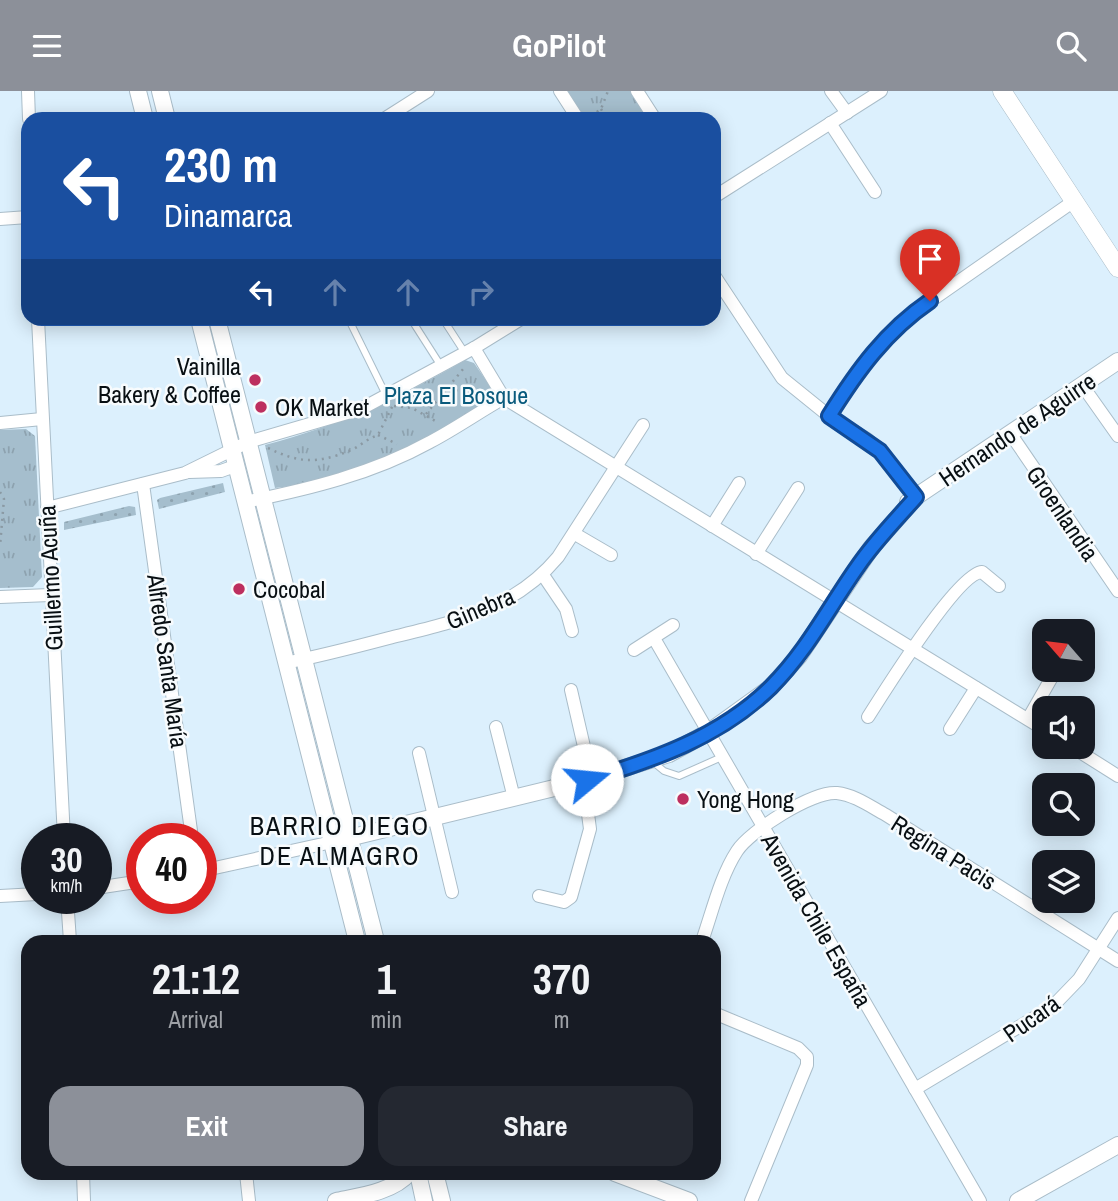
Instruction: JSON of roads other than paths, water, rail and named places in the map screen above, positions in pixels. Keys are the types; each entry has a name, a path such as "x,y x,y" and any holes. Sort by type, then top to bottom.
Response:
{"main road":[{"path":"1002,91 1118,268"}],"street":[{"path":"28,91 29,112"},
{"path":"138,91 143,112"},
{"path":"160,91 165,112"},
{"path":"395,112 428,91"},
{"path":"560,91 579,112"},
{"path":"638,91 651,112"},
{"path":"831,91 847,113"},
{"path":"721,193 881,91"},
{"path":"830,123 875,192"},
{"path":"829,416 856,374 883,341 909,316 1074,201"},
{"path":"0,219 21,218"},
{"path":"721,286 782,378 829,416 880,451 916,497"},
{"name":"Guillermo Acuña","path":"38,326 63,823"},
{"path":"201,326 356,935"},
{"path":"219,326 256,444 262,498 374,935"},
{"path":"185,473 230,449 256,444 390,399 441,366 469,355 511,326"},
{"path":"469,355 504,398 1032,722"},
{"name":"Hernando de Aguirre","path":"217,867 587,780 651,761 714,728 770,688 799,656 832,601 871,548 916,497 1118,361"},
{"path":"1082,385 1118,436"},
{"path":"245,502 312,488 406,454 504,398"},
{"path":"0,423 42,419"},
{"name":"Ginebra","path":"285,663 466,619 516,596 543,575 575,534 643,425"},
{"name":"Groenlandia","path":"1010,433 1118,591"},
{"path":"47,509 185,473 221,471 235,466"},
{"path":"712,526 739,483"},
{"name":"Alfredo Santa María","path":"144,484 190,823"},
{"path":"756,554 797,488"},
{"path":"575,534 611,555"},
{"path":"868,717 912,649 972,575 978,571 986,573 999,586"},
{"path":"543,575 566,609 572,631"},
{"path":"0,597 50,595"},
{"path":"634,650 655,640 673,625"},
{"name":"Avenida Chile España","path":"655,640 714,728 724,755 763,827 980,1201"},
{"path":"1028,719 1049,683"},
{"path":"950,729 976,688"},
{"path":"539,896 564,902 571,897 590,829 586,799 588,764 571,690"},
{"path":"496,727 514,798"},
{"path":"419,753 452,892"},
{"path":"1091,759 1118,776"},
{"name":"Regina Pacis","path":"704,935 731,861 745,841 763,827 816,797 844,794 886,815 1118,961"},
{"path":"0,896 21,895"},
{"path":"68,914 70,935"},
{"name":"Pucará","path":"915,1089 1052,1007 1072,988 1118,918"},
{"path":"721,1016 799,1048 807,1057 807,1065 751,1201"},
{"path":"1018,1201 1118,1145"},
{"path":"83,1180 84,1201"},
{"path":"247,1180 249,1201"},
{"path":"336,1201 376,1191 401,1180"},
{"path":"420,1180 424,1201"},
{"path":"437,1180 442,1201"},
{"path":"635,1180 689,1201"}],"lane":[{"path":"352,326 390,399"},
{"path":"415,326 441,366"},
{"path":"448,326 469,355"},
{"path":"651,761 664,771 679,776 724,755"}],"place":[{"name":"Vainilla Bakery & Coffee","path":"255,380"},
{"name":"OK Market","path":"261,407"},
{"name":"Cocobal","path":"239,589"},
{"name":"Yong Hong","path":"683,799"}],"district":[{"name":"BARRIO DIEGO DE ALMAGRO","path":"340,840"}],"park label":[{"name":"Plaza El Bosque","path":"456,395"}]}
